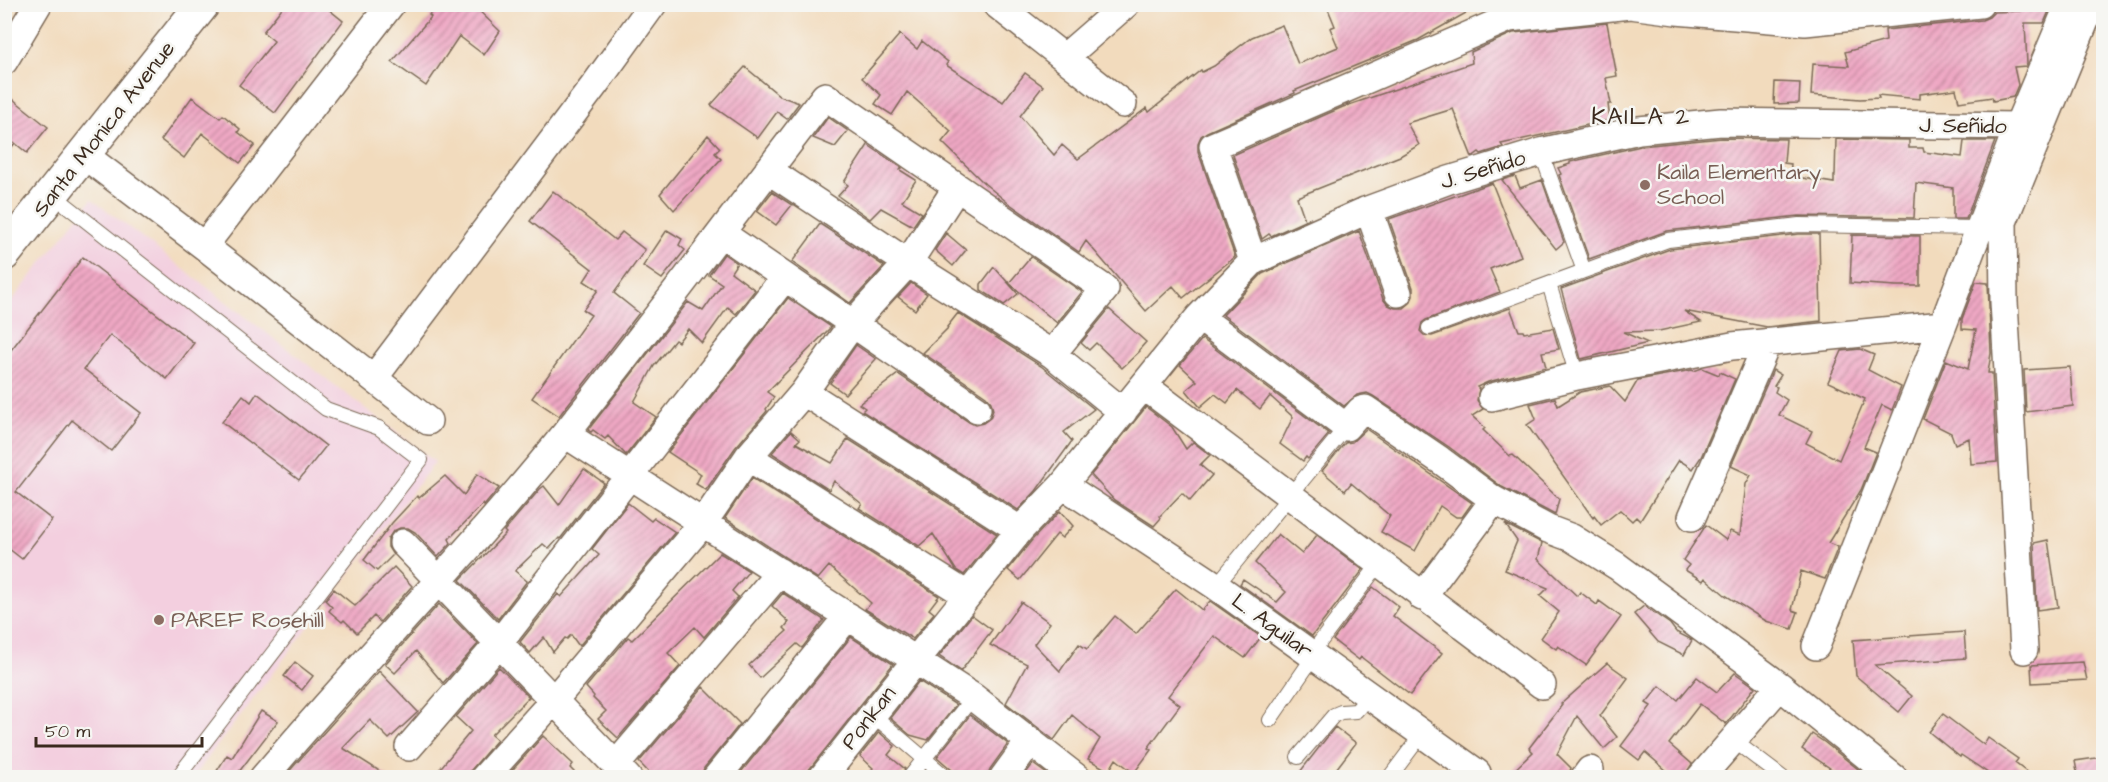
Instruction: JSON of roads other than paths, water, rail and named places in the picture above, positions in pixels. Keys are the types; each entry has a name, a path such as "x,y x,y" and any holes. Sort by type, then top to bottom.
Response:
{"street":[{"path":"4,61 38,4"},
{"path":"204,246 391,4"},
{"path":"374,378 653,4"},
{"path":"996,4 1123,104"},
{"path":"1065,57 1126,4"},
{"path":"1253,261 1213,146 1509,18 1630,5 1805,22 1980,4"},
{"path":"1816,646 1943,325 2018,126 2070,4"},
{"path":"2024,650 2004,302 2003,222 2092,4"},
{"name":"Santa Monica Avenue","path":"4,254 199,6"},
{"path":"263,777 323,707 440,581 564,434 722,233 825,96 1105,289 1052,354"},
{"name":"J. Señido","path":"967,595 1020,530 1063,485 1199,317 1253,261 1365,211 1449,180 1541,152 1640,130 1721,122 2018,126"},
{"path":"84,155 428,421"},
{"path":"768,170 908,263 1052,354 1123,412"},
{"path":"484,777 554,700 703,523 748,457 804,392 853,323 908,263 957,187"},
{"path":"1365,211 1371,216 1398,293"},
{"path":"722,233 977,409"},
{"path":"409,747 499,643 785,277"},
{"path":"1199,317 1346,427 1361,410 1365,409 1440,460 1494,501 1548,529 1572,538 1617,566 1780,686 1894,777"},
{"path":"1492,397 1577,376 1732,346 1943,325"},
{"path":"1692,517 1767,344"},
{"path":"1144,386 1542,685"},
{"path":"804,392 1020,530"},
{"path":"564,434 973,697 1077,777"},
{"path":"748,457 967,595"},
{"name":"L. Aguilar","path":"1063,485 1216,586 1422,734 1475,776"},
{"path":"1422,597 1494,501"},
{"path":"403,543 622,771 780,572"},
{"name":"Ponkan","path":"822,777 967,595"},
{"path":"716,777 848,616"},
{"path":"1704,776 1780,686"},
{"path":"1003,777 1030,741"}],"lane":[{"path":"1541,152 1584,271"},
{"path":"52,195 326,410 379,428 421,460 177,777"},
{"path":"1429,328 1668,240 1799,225 1979,228"},
{"path":"1549,284 1577,376"},
{"path":"1216,586 1346,427"},
{"path":"1270,720 1312,655 1379,564"},
{"path":"1298,757 1334,716 1341,712 1356,711 1369,696"},
{"path":"909,777 973,697"},
{"path":"873,715 947,777"},
{"path":"1389,777 1422,734"},
{"path":"1733,740 1782,777"}],"place":[{"name":"Kaila Elementary School","path":"1645,185"},
{"name":"PAREF Rosehill","path":"159,620"}],"district":[{"name":"KAILA 2","path":"1641,117"}]}
